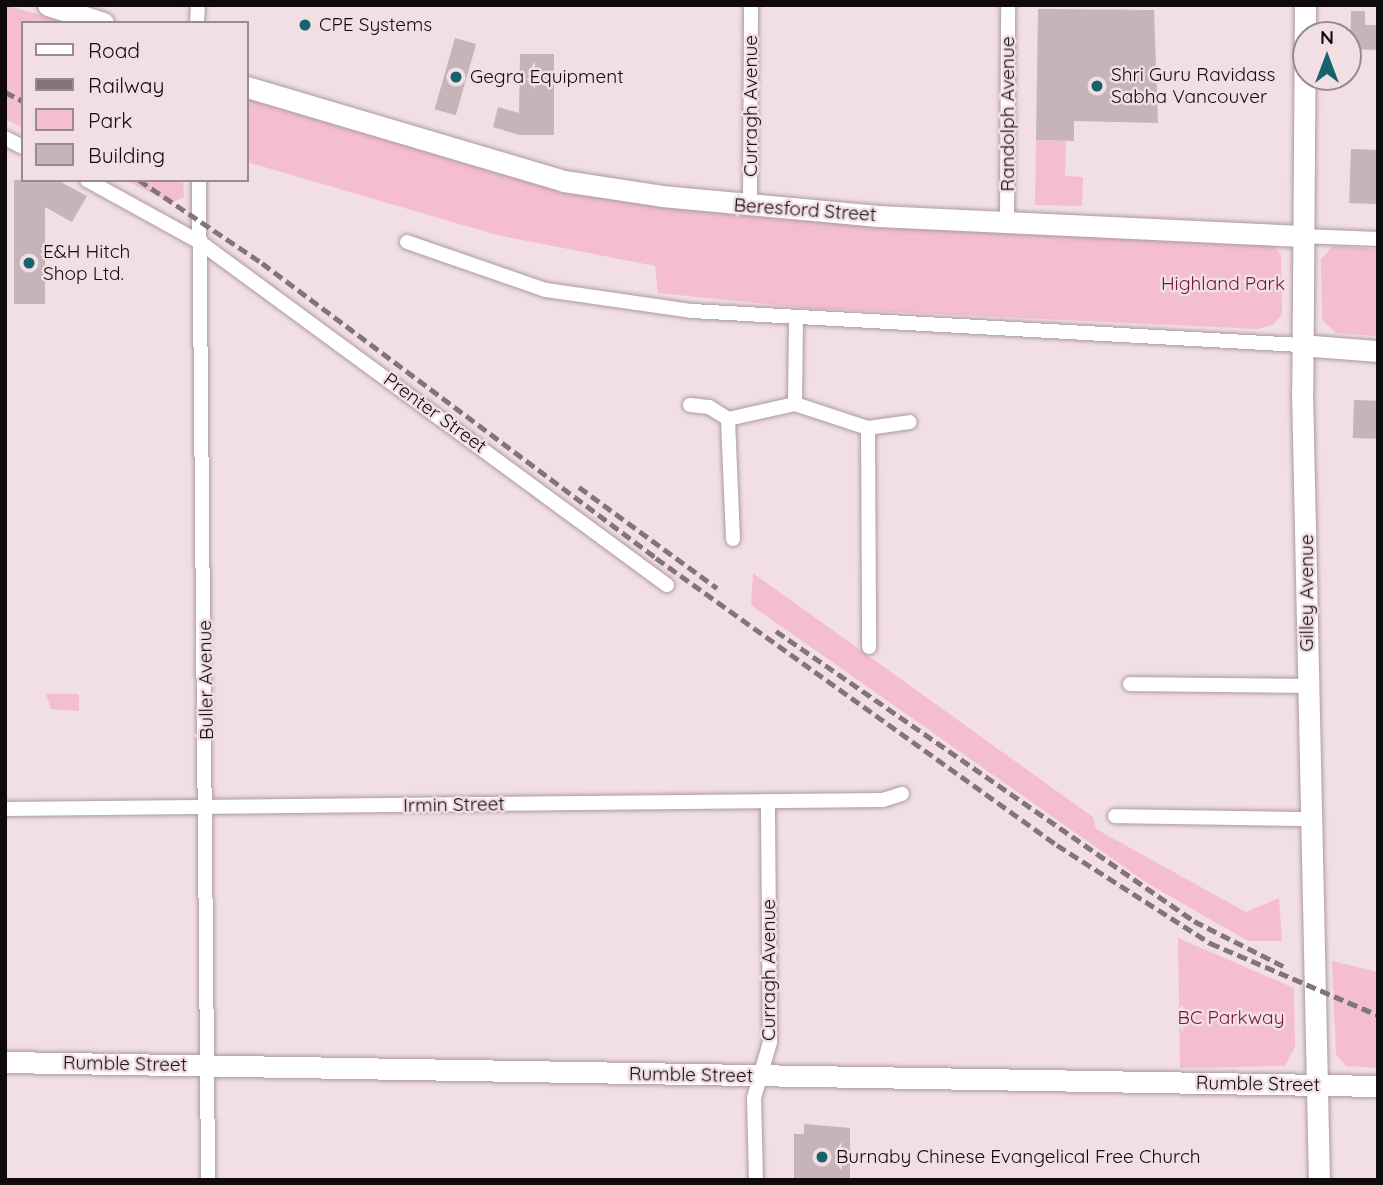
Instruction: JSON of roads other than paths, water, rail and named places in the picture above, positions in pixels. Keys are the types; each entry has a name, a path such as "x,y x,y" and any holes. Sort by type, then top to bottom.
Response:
{"street":[{"path":"48,5 97,21"},
{"name":"Curragh Avenue","path":"750,207 751,5"},
{"name":"Randolph Avenue","path":"1007,222 1008,5"},
{"name":"Gilley Avenue","path":"1305,5 1301,345 1319,1180"},
{"name":"Beresford Street","path":"248,87 564,181 750,207 1378,239"},
{"path":"5,138 21,146"},
{"path":"91,182 201,243"},
{"name":"Buller Avenue","path":"199,182 208,809 208,1180"},
{"path":"407,242 547,290 796,320 1378,351"},
{"name":"Prenter Street","path":"201,243 667,585"},
{"path":"795,404 796,320"},
{"path":"690,405 709,407 728,419 795,404 868,428 910,422"},
{"path":"728,419 733,539"},
{"path":"868,428 869,647"},
{"path":"1129,684 1307,685"},
{"name":"Irmin Street","path":"5,809 883,800 902,794"},
{"name":"Curragh Avenue","path":"756,1180 754,1098 770,1042 768,801"},
{"path":"1115,816 1310,819"},
{"name":"Rumble Street","path":"5,1062 1378,1086"}],"railway":[{"path":"5,92 21,100"},
{"path":"142,182 262,263 656,558 1057,845 1210,943 1378,1015"},
{"path":"579,487 717,588"},
{"path":"776,631 1194,921 1287,968"}],"place":[{"name":"CPE Systems","path":"305,25"},
{"name":"Gegra Equipment","path":"456,77"},
{"name":"Shri Guru Ravidass Sabha Vancouver","path":"1097,86"},
{"name":"E&H Hitch Shop Ltd.","path":"29,263"},
{"name":"Burnaby Chinese Evangelical Free Church","path":"822,1157"}],"park label":[{"name":"Highland Park","path":"1223,284"},
{"name":"BC Parkway","path":"1231,1018"}]}
